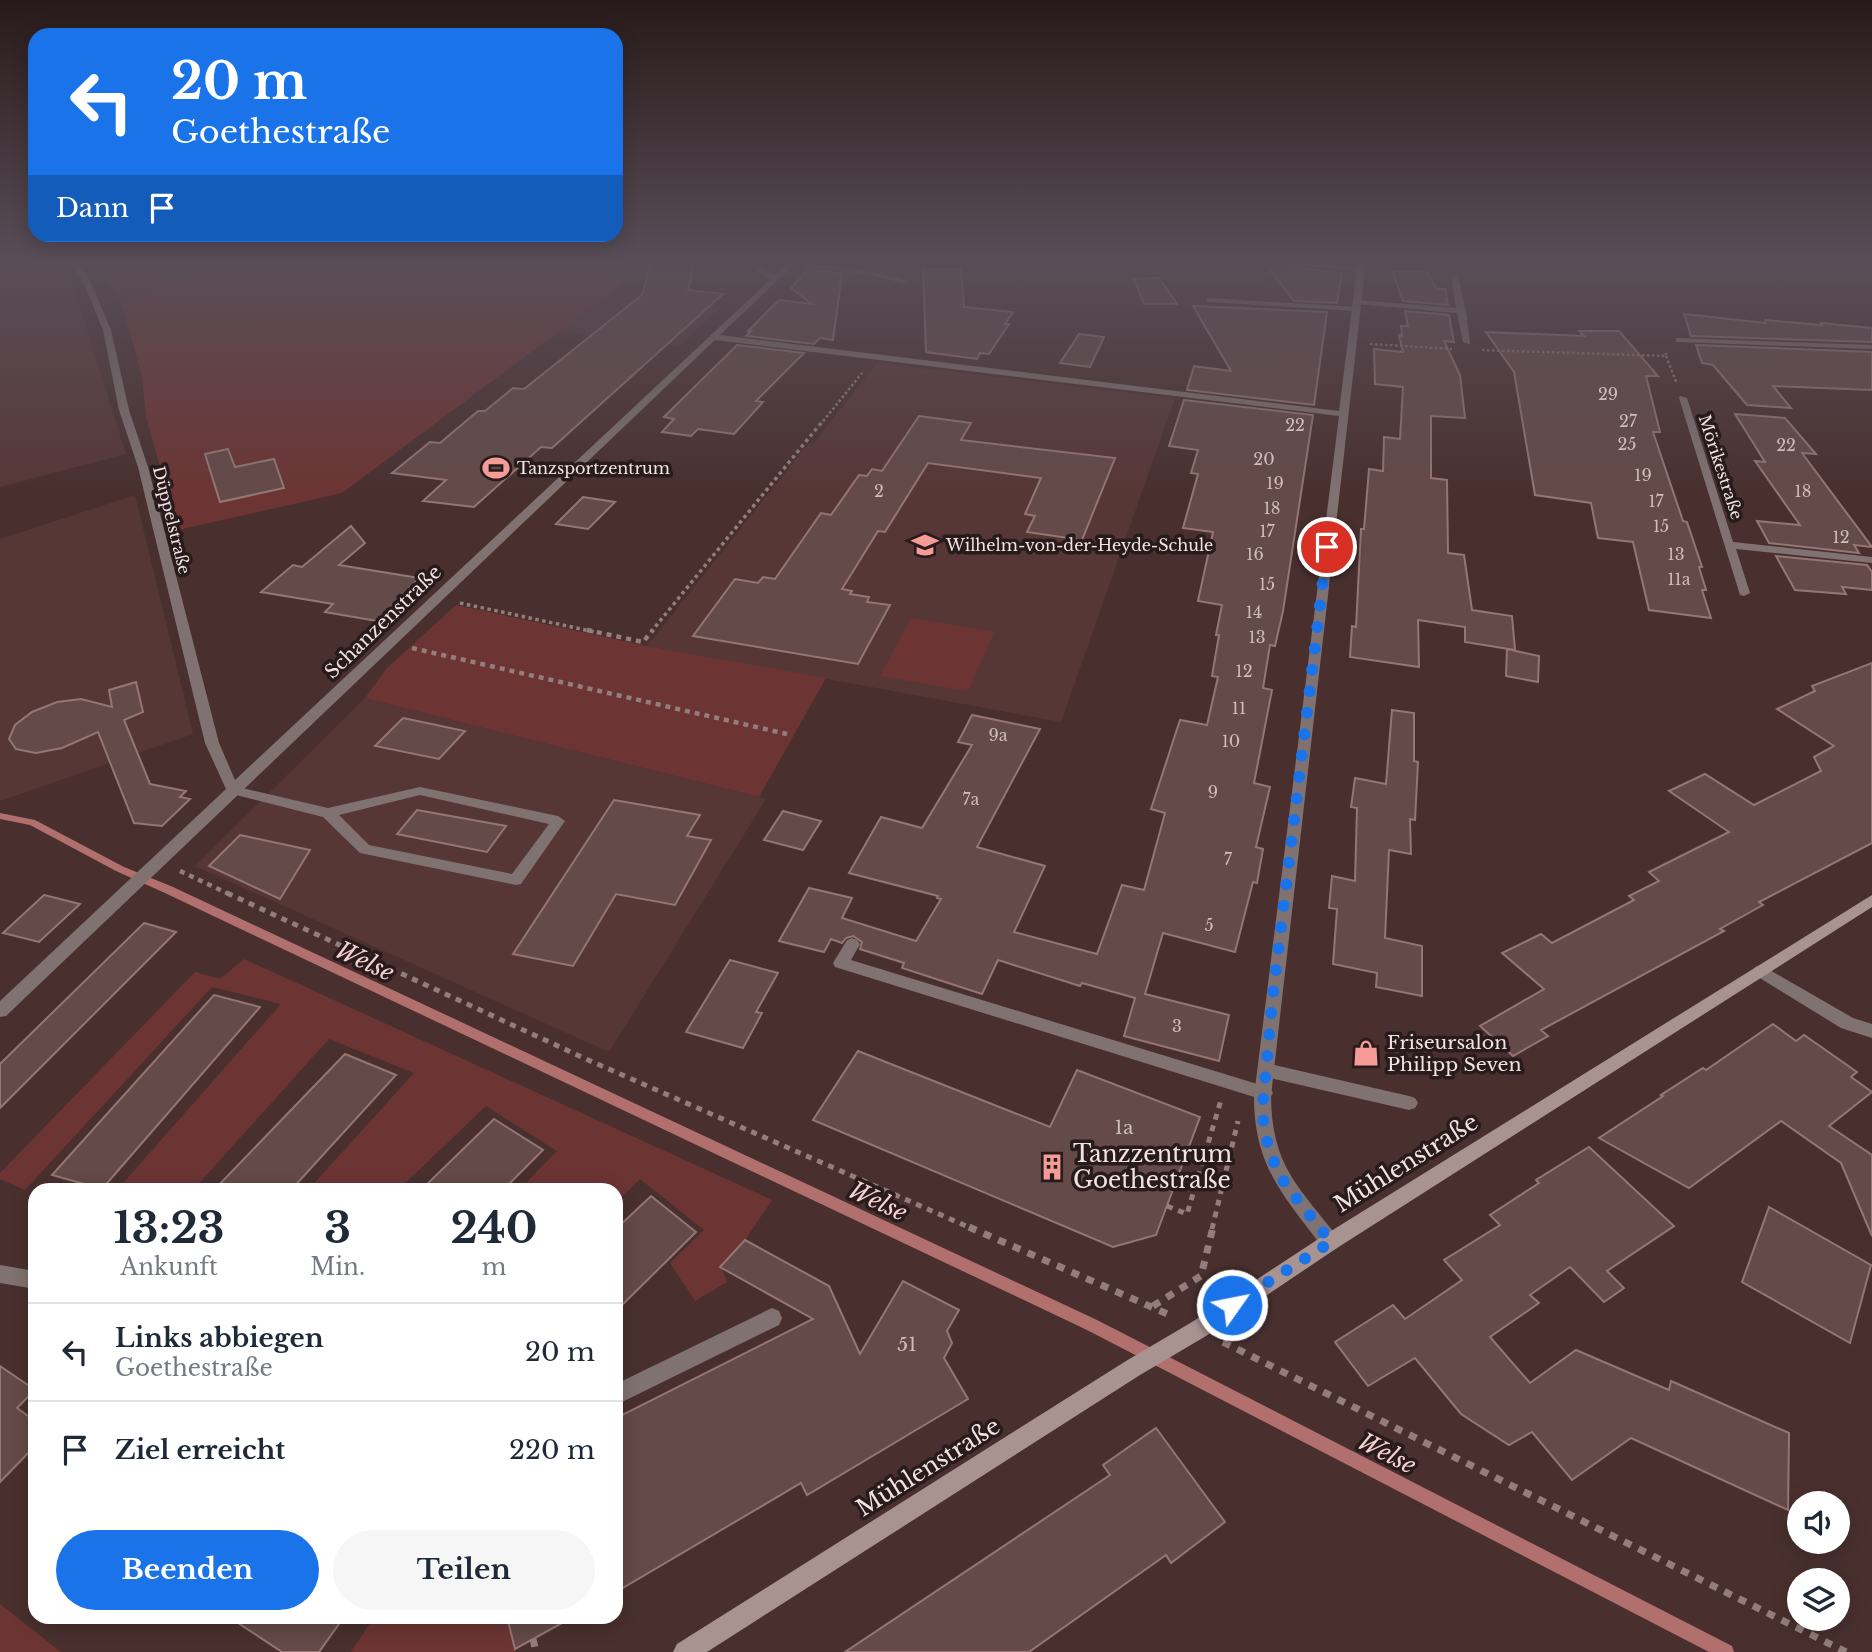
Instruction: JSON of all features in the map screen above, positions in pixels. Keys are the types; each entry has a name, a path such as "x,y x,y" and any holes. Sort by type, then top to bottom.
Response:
{"main road":[{"name":"Mühlenstraße","path":"685,1652 1199,1329 1331,1242 1872,900"}],"street":[{"name":"Düppelstraße","path":"109,338 124,410 143,467 212,743 233,790"},
{"name":"Schanzenstraße","path":"0,1010 712,338"},
{"path":"722,338 1343,414"},
{"path":"1331,1242 1285,1184 1269,1152 1262,1113 1353,338"},
{"path":"1467,338 1469,346"},
{"path":"1679,340 1872,347"},
{"name":"Mörikestraße","path":"1683,398 1744,593"},
{"name":"Mörikestraße","path":"1730,545 1872,560"},
{"path":"233,790 328,813 420,791 558,821 516,880 365,849 328,813"},
{"path":"852,944 841,963 1264,1093"},
{"path":"1761,971 1847,1023 1872,1031"},
{"path":"1266,1070 1409,1102"},
{"path":"0,1274 28,1279"},
{"path":"623,1392 772,1318"}],"path":[{"path":"1679,340 1666,345 1666,356 1683,398"},
{"path":"1352,342 1458,349"},
{"path":"1469,346 1666,356"},
{"path":"436,598 643,642 876,356"},
{"path":"389,643 786,734"},
{"path":"153,865 586,1059 1153,1306 1846,1652"},
{"path":"1167,1206 1187,1214 1221,1100"},
{"path":"1153,1306 1201,1276 1239,1118"},
{"path":"1198,1177 1224,1189"},
{"path":"533,1639 536,1652"}],"shaded area":[{"path":"0,338 89,338 126,454 0,487"},
{"path":"131,338 550,338 342,493 178,530 146,417 142,376"},
{"path":"615,338 688,338 679,346"},
{"name":"Wilhelm-von-der-Heyde-Schule","path":"877,363 1175,398 1061,722 647,646 808,444 813,444"},
{"path":"135,495 193,734 0,801 0,539"},
{"path":"456,605 647,646 826,678 759,797 365,698 387,668"},
{"path":"911,618 994,632 968,691 880,676"},
{"path":"365,698 766,799 609,1052 195,866"},
{"path":"244,959 772,1200 745,1240 721,1267 727,1282 695,1301 670,1263 704,1230 640,1179 623,1196 623,1183 526,1183 557,1151 486,1106 405,1183 314,1183 414,1073 329,1039 199,1183 123,1183 281,1004 212,987 31,1183 28,1183 25,1190 0,1179 0,1173 195,972 220,979"},
{"path":"0,1604 61,1652 0,1652"},
{"path":"369,1624 509,1624 516,1652 351,1652"}],"building":[{"path":"588,338 674,338 552,448 541,447 474,507 423,501 446,480 392,473 430,442 440,443 478,411 485,411 513,388 524,389"},
{"path":"764,338 820,338 814,344"},
{"path":"925,338 1000,338 989,354 980,353 977,359 926,352"},
{"path":"1076,338 1103,338 1090,367 1060,363"},
{"path":"1212,338 1323,338 1314,405 1187,390 1194,366 1231,371"},
{"path":"1400,338 1453,338 1454,342 1444,341 1460,375 1465,418 1431,416 1431,478 1447,480 1448,553 1464,555 1472,610 1512,616 1515,650 1465,642 1465,627 1418,620 1419,667 1350,657 1352,626 1356,627 1361,529 1364,529 1369,469 1383,471 1384,437 1400,439 1403,387 1375,384 1374,349 1403,352"},
{"path":"1490,338 1625,338 1658,376 1646,376 1660,432 1653,432 1683,521 1687,522 1702,567 1699,567 1706,590 1702,590 1711,618 1649,610 1633,542 1598,538 1591,503 1535,495 1514,372"},
{"path":"1754,338 1872,338 1872,342"},
{"path":"737,345 804,353 756,401 763,402 734,434 698,429 691,436 662,432 674,419 664,417"},
{"path":"1696,345 1872,352 1872,390 1773,386 1791,408 1747,405 1713,365 1702,363"},
{"path":"1184,400 1313,415 1283,611 1275,646 1270,645 1263,688 1272,690 1254,783 1270,787 1256,847 1263,849 1257,883 1253,882 1235,952 1163,933 1145,994 1229,1015 1219,1061 1124,1036 1135,998 1082,983 1080,986 998,960 982,994 902,968 904,963 860,949 862,942 853,936 842,943 831,939 824,952 779,941 809,888 852,898 842,918 916,941 941,899 849,873 881,817 922,828 972,745 958,742 972,715 1040,729 977,847 1045,866 1014,932 1097,954 1122,885 1144,890 1165,813 1151,809 1180,720 1207,725 1218,677 1212,676 1222,605 1198,601 1213,532 1183,528 1198,474 1191,473 1198,450 1169,446"},
{"path":"1735,414 1785,418 1816,454 1802,453 1872,547 1854,545 1859,553 1769,543 1757,521 1800,525 1755,461 1765,462"},
{"path":"919,416 971,423 961,440 1115,458 1082,540 1027,532 1035,516 1025,514 1041,478 928,463 885,532 878,531 842,589 852,591 850,594 869,597 867,602 890,605 858,664 693,636 735,579 758,583 763,577 775,579 821,513 831,515 859,475 867,476 872,469 882,471"},
{"path":"228,449 235,467 274,459 284,488 220,502 205,454"},
{"path":"583,497 615,502 588,529 556,524"},
{"path":"351,526 365,543 339,565 419,578 377,621 325,612 333,604 261,592 293,565 302,567"},
{"path":"1776,556 1867,565 1872,572 1872,590 1842,587 1846,594 1795,590"},
{"path":"1507,649 1539,656 1538,682 1506,676"},
{"path":"1872,663 1872,843 1759,902 1763,905 1720,929 1724,931 1541,1030 1548,1036 1513,1056 1480,1026 1544,989 1502,953 1541,934 1552,943 1634,900 1629,896 1659,881 1649,872 1729,832 1669,791 1705,774 1754,805 1821,771 1814,757 1834,746 1777,709 1815,691 1812,686"},
{"path":"136,682 143,712 124,720 150,784 186,791 180,797 190,799 162,826 134,823 98,732 62,748 36,753 16,749 9,739 15,725 32,712 57,702 81,699 112,707 109,690"},
{"path":"1392,710 1414,713 1414,761 1418,762 1415,820 1410,819 1411,854 1389,850 1385,938 1422,946 1422,996 1376,987 1377,973 1333,964 1337,909 1329,908 1332,876 1355,881 1357,808 1351,807 1355,778 1386,784"},
{"path":"403,718 465,731 439,759 375,746"},
{"path":"614,800 700,815 687,836 711,840 675,905 616,894 573,966 513,954"},
{"path":"417,810 506,826 487,852 397,834"},
{"path":"783,811 821,821 803,850 764,840"},
{"path":"240,835 310,850 280,899 209,866"},
{"path":"44,895 80,904 39,942 3,933"},
{"path":"144,923 176,932 0,1108 0,1064"},
{"path":"730,960 778,973 756,1012 762,1013 743,1048 686,1032"},
{"path":"214,995 260,1007 107,1183 81,1183 52,1175"},
{"path":"1773,1024 1796,1041 1804,1035 1857,1072 1851,1077 1872,1092 1829,1126 1872,1155 1872,1236 1841,1163 1781,1121 1689,1188 1599,1138"},
{"name":"Tanzzentrum Goethestraße","path":"858,1051 1050,1127 1077,1070 1200,1117 1156,1235 1113,1247 813,1120"},
{"path":"345,1054 396,1075 297,1183 221,1183"},
{"path":"494,1119 543,1150 510,1183 428,1183"},
{"path":"1589,1147 1674,1226 1607,1271 1624,1288 1604,1302 1570,1267 1530,1295 1539,1303 1490,1337 1530,1383 1576,1350 1669,1390 1671,1381 1789,1433 1787,1510 1631,1438 1572,1480 1532,1432 1509,1445 1461,1414 1415,1358 1368,1386 1335,1342 1393,1305 1405,1319 1462,1280 1444,1260 1500,1225 1490,1215 1539,1183 1536,1180"},
{"path":"651,1196 696,1232 623,1304 623,1222"},
{"path":"1769,1207 1871,1265 1850,1343 1742,1282"},
{"path":"745,1240 829,1286 860,1354 903,1281 959,1310 947,1331 952,1343 944,1358 968,1399 807,1495 801,1483 623,1588 623,1414 813,1319 720,1267"},
{"path":"0,1366 28,1385 28,1397 17,1408 28,1416 28,1453 0,1482"},
{"path":"1156,1428 1225,1522 1171,1563 1166,1555 1029,1652 845,1652 1110,1475 1103,1465"},
{"path":"240,1624 339,1624 319,1652 282,1652"},
{"path":"509,1624 560,1624 515,1649"}],"waterway":[{"name":"Welse","path":"0,816 32,822 120,869 1092,1325 1726,1652"}],"place":[{"name":"Tanzsportzentrum","path":"496,468"},
{"name":"Wilhelm-von-der-Heyde-Schule","path":"925,545"},
{"name":"Friseursalon Philipp Seven","path":"1366,1053"},
{"name":"Tanzzentrum Goethestraße","path":"1052,1167"}],"route":[{"path":"1232,1305 1331,1242 1285,1184 1269,1152 1262,1113 1273,994 1327,547"}]}
